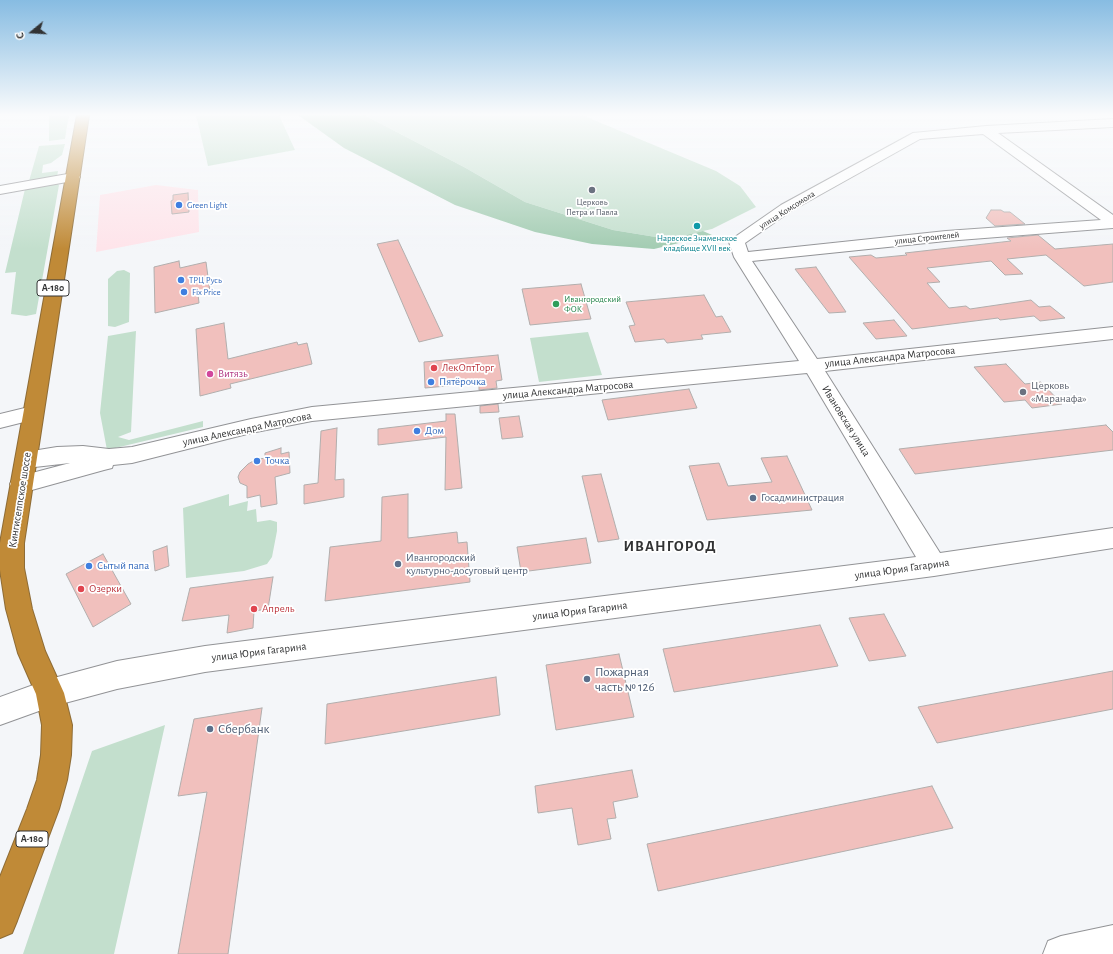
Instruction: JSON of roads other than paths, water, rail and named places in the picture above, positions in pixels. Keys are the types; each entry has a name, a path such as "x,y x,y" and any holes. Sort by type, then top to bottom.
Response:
{"highway":[{"name":"Кингисеппское шоссе","path":"0,921 43,809 52,780 56,755 56,725 50,693 32,653 19,609 12,568 6,553 26,460 55,276 76,160"}],"street":[{"name":"улица Комсомола","path":"742,257 737,242 786,208 874,160"},
{"path":"1026,160 1113,223"},
{"path":"0,190 73,177"},
{"name":"улица Строителей","path":"742,257 946,236 1113,223"},
{"name":"Ивановская улица","path":"742,257 812,366 934,565"},
{"name":"улица Александра Матросова","path":"26,460 57,455 83,454 109,457 132,455 215,434 312,414 812,366 1113,333"},
{"path":"0,420 34,413"},
{"path":"21,484 132,455"},
{"name":"улица Юрия Гагарина","path":"0,711 50,693 117,675 205,659 934,565 1113,538"},
{"path":"1061,954 1113,943"}],"place":[{"name":"Церковь Петра и Павла","path":"592,190"},
{"name":"Green Light","path":"179,205"},
{"name":"Нарвское Знаменское кладбище XVII век","path":"697,226"},
{"name":"ТРЦ Русь","path":"181,280"},
{"name":"Fix Price","path":"184,292"},
{"name":"Ивангородский ФОК","path":"556,304"},
{"name":"ЛекОптТорг","path":"434,368"},
{"name":"Витязь","path":"210,374"},
{"name":"Пятёрочка","path":"431,382"},
{"name":"Церковь «Маранафа»","path":"1023,392"},
{"name":"Дом","path":"417,431"},
{"name":"Точка","path":"257,461"},
{"name":"Госадминистрация","path":"753,498"},
{"name":"Ивангородский культурно-досуговый центр","path":"398,564"},
{"name":"Сытый папа","path":"89,566"},
{"name":"Озерки","path":"81,589"},
{"name":"Апрель","path":"254,609"},
{"name":"Пожарная часть № 126","path":"587,679"},
{"name":"Сбербанк","path":"210,729"}],"district":[{"name":"ИВАНГОРОД","path":"670,546"}]}
